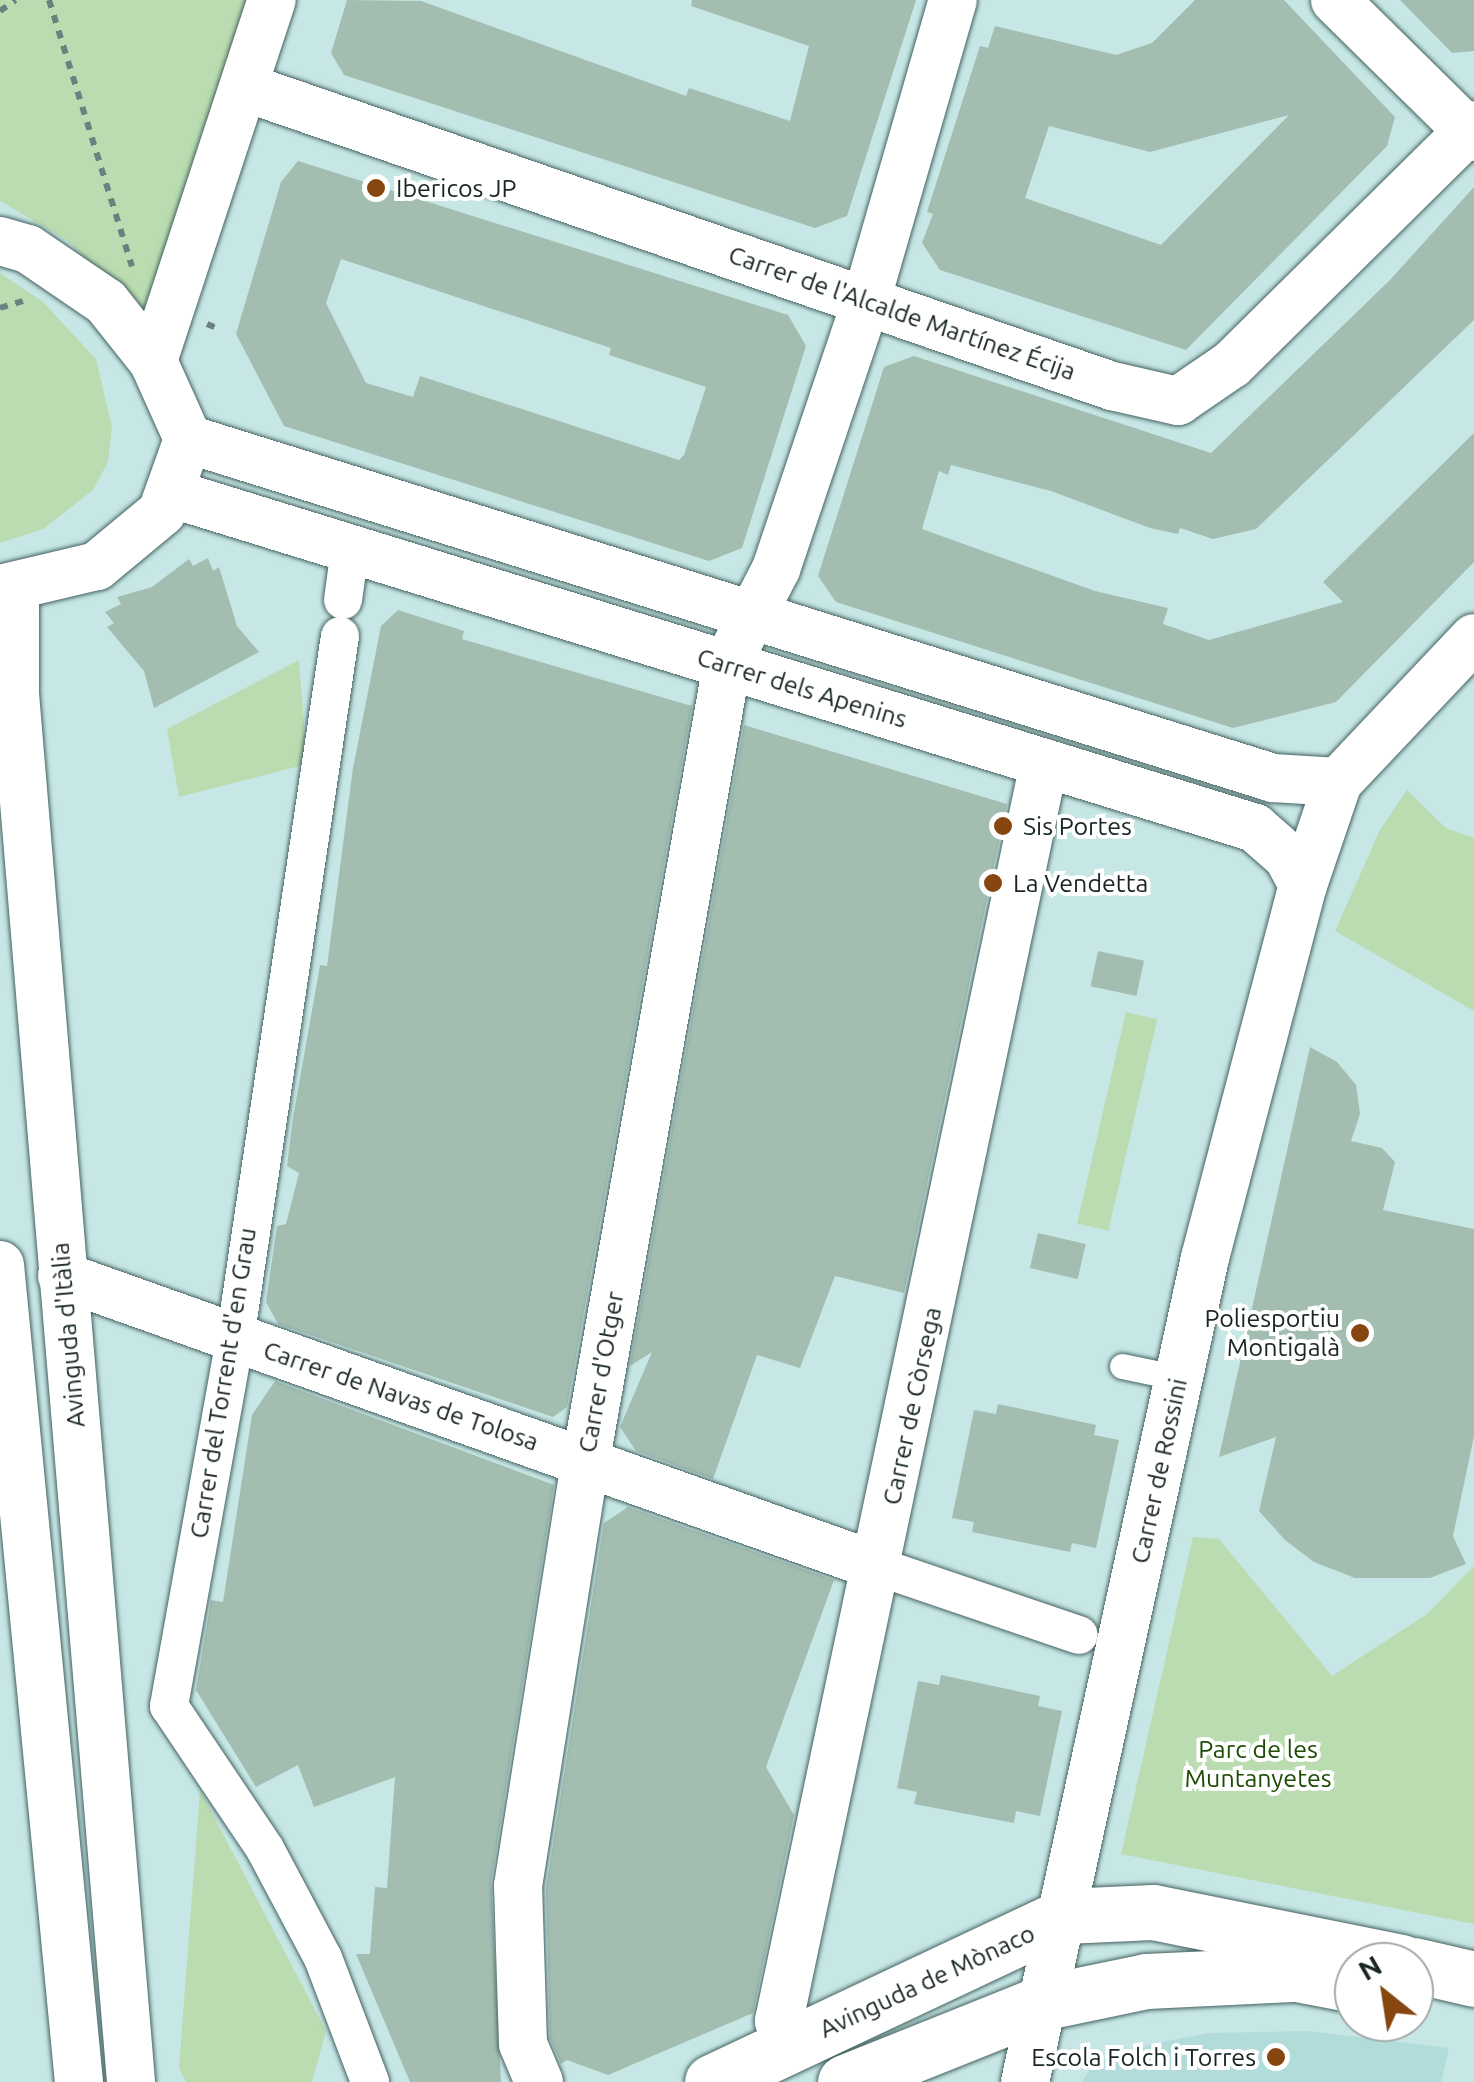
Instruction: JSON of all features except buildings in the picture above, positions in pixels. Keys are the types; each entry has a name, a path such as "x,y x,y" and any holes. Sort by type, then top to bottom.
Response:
{"street":[{"path":"153,361 272,0"},
{"path":"727,664 757,615 866,300 953,0"},
{"path":"1334,0 1472,131"},
{"name":"Carrer de l'Alcalde Martínez Écija","path":"244,87 1112,386 1178,401 1232,364 1472,131"},
{"path":"0,241 28,249 106,302 153,361 188,439 173,494 162,512 97,566 7,588"},
{"path":"188,439 1273,778 1338,782"},
{"name":"Carrer dels Apenins","path":"173,494 1255,828 1288,857 1302,885"},
{"name":"Carrer del Torrent d'en Grau","path":"350,549 235,1339 169,1706 265,1849 323,1958 370,2082"},
{"name":"Avinguda d'Itàlia","path":"7,588 130,2082"},
{"path":"1302,885 1338,782 1474,638"},
{"name":"Carrer d'Otger","path":"539,2082 523,2044 518,1886 586,1460 727,664"},
{"name":"Carrer de Còrsega","path":"782,2063 779,2021 879,1567 1044,764"},
{"name":"Carrer de Rossini","path":"1025,2082 1180,1378 1302,885"},
{"path":"0,1265 78,2082"},
{"name":"Carrer de Navas de Tolosa","path":"62,1276 1079,1635"},
{"path":"1064,1916 1153,1912 1334,1948"},
{"name":"Avinguda de Mònaco","path":"712,2082 782,2063 1064,1916"},
{"path":"1434,1969 1474,1978"},
{"path":"846,2082 1045,2002 1146,1981 1297,1974 1334,1981"},
{"path":"1434,2001 1474,2008"}],"lane":[{"path":"1122,1366 1180,1378"}],"path":[{"path":"0,11 16,0"},
{"path":"49,0 140,295 221,330"},
{"path":"0,308 28,300"}],"shaded area":[{"name":"Escola Folch i Torres","path":"1309,2031 1334,2034 1334,2042 1400,2042 1449,2048 1441,2082 1082,2082 1094,2062 1156,2043 1209,2033"}],"green space":[{"path":"0,0 247,0 149,323 68,241 0,201"},
{"path":"0,273 42,301 96,359 112,427 108,462 93,490 43,529 0,543"},
{"path":"299,660 307,764 179,797 167,729"},
{"path":"1407,790 1446,828 1474,838 1474,1011 1335,931 1380,830"},
{"path":"1126,1012 1157,1019 1108,1231 1077,1223"},
{"name":"Parc de les Muntanyetes","path":"1193,1537 1219,1539 1332,1676 1427,1614 1474,1566 1474,1924 1121,1854"},
{"path":"200,1790 326,2031 312,2082 186,2082 179,2068"}],"place":[{"name":"Ibericos JP","path":"376,188"},
{"name":"Sis Portes","path":"1003,826"},
{"name":"La Vendetta","path":"993,883"},
{"name":"Poliesportiu Montigalà","path":"1360,1333"},
{"name":"Escola Folch i Torres","path":"1276,2057"}]}
